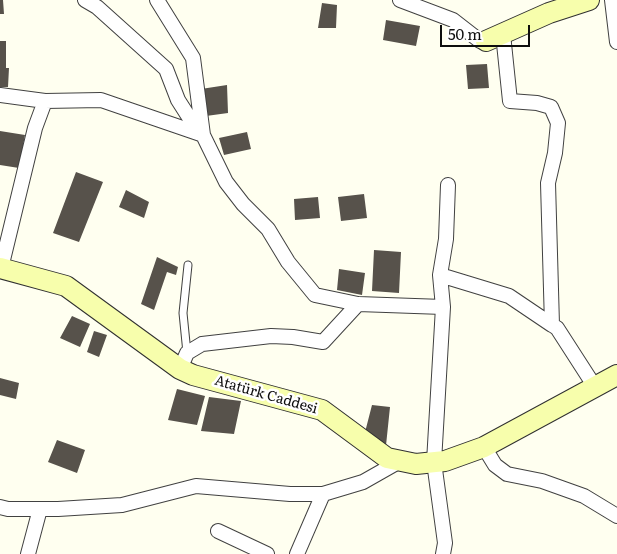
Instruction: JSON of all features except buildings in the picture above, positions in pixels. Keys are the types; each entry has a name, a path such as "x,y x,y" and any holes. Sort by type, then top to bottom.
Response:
{"main road":[{"path":"494,37 549,13 589,0"},
{"name":"Atatürk Caddesi","path":"0,268 66,286 183,361 193,375 322,410 387,458 416,464 445,461 484,446 617,375"}],"street":[{"path":"85,0 96,7 166,69 178,100 201,134 226,182 243,204 268,229 288,262 315,295 358,304 443,307"},
{"path":"157,0 193,58 201,134"},
{"path":"400,0 453,20 480,41 494,37 510,101 537,103 550,107 558,123 555,153 548,183 552,324"},
{"path":"612,0 617,42"},
{"path":"0,95 44,101 101,100 201,134"},
{"path":"0,268 35,128 44,101"},
{"path":"443,554 444,543 434,462 443,307 440,276 446,239 448,185"},
{"path":"440,276 509,296 552,324 557,328 595,387"},
{"path":"183,361 202,344 256,337 293,337 323,342 358,304"},
{"path":"484,446 495,465 507,474 542,480 584,496 617,516"},
{"path":"0,507 8,509 40,509 122,505 196,486 290,494 323,494 363,482 400,461"},
{"path":"297,554 323,494"},
{"path":"28,554 40,509"},
{"path":"218,531 267,554"}],"lane":[{"path":"183,361 183,313 188,265"}]}
